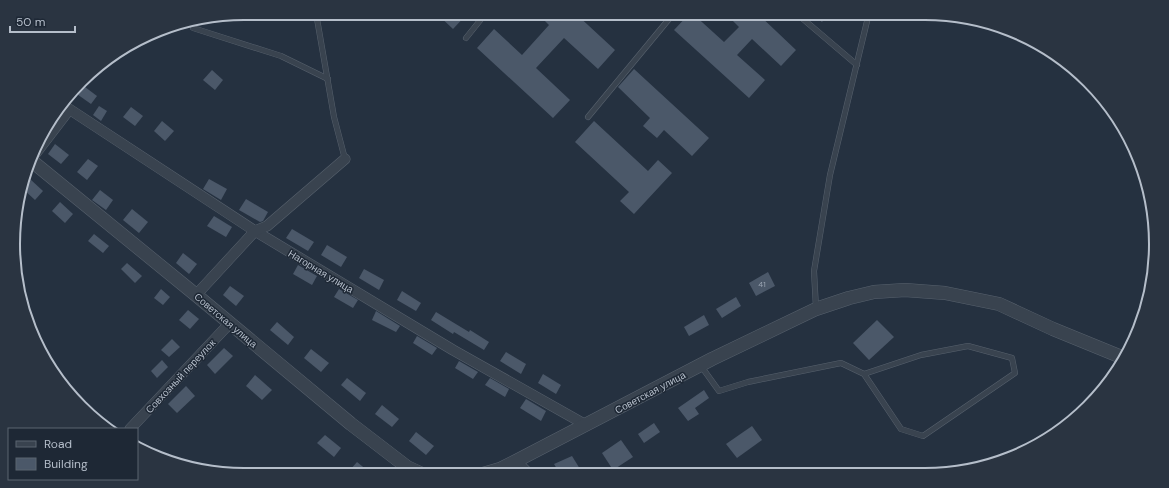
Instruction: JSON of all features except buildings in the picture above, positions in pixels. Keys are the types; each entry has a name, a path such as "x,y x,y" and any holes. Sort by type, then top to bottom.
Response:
{"street":[{"path":"50,132 66,108"},
{"name":"Нагорная улица","path":"66,108 255,231 453,350 586,425"},
{"path":"196,295 255,231 267,226 345,159"},
{"name":"Советская улица","path":"35,164 351,424 409,468"},
{"name":"Советская улица","path":"502,468 701,365 816,310 849,298 874,292 905,290 945,293 999,304 1053,329 1119,356"},
{"name":"Совхозный переулок","path":"131,428 230,323"},
{"path":"516,461 523,468"}],"lane":[{"path":"317,20 334,117 345,159"},
{"path":"466,38 480,20"},
{"path":"588,117 668,20"},
{"path":"804,20 857,65"},
{"path":"816,310 814,271 830,175 867,20"},
{"path":"193,28 281,56 328,79"},
{"path":"701,365 719,391 748,382 841,363 864,374 901,429 923,436 1015,373 1012,358 968,346 921,355 864,374"}]}
